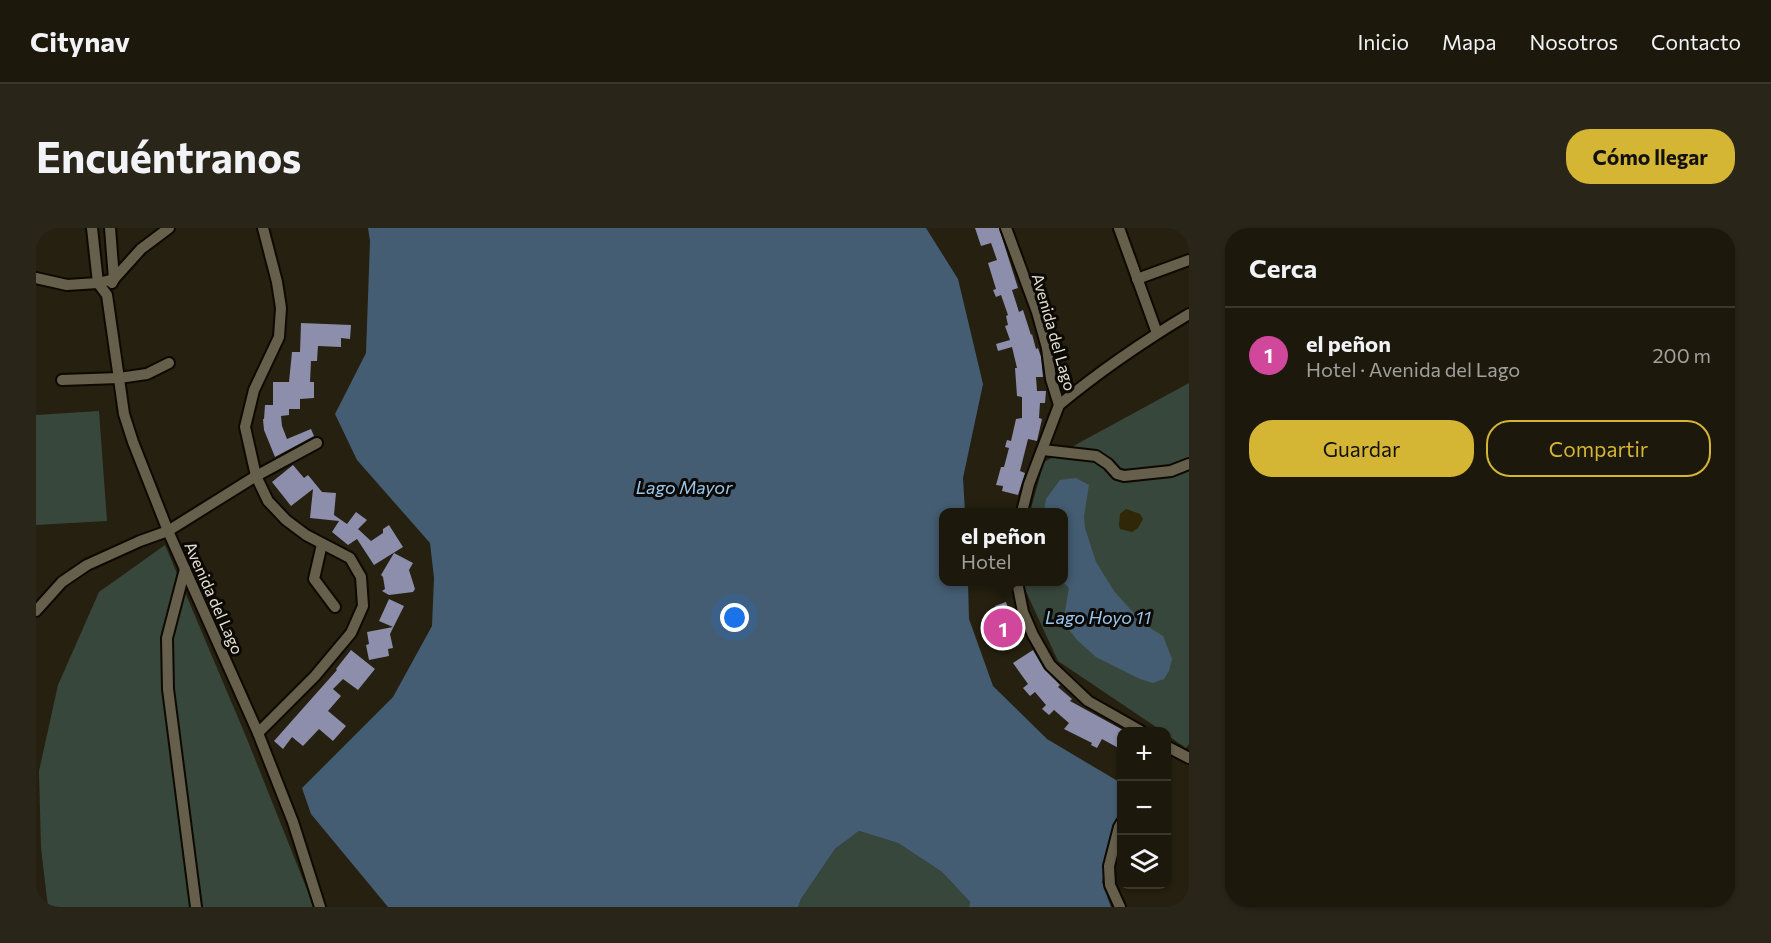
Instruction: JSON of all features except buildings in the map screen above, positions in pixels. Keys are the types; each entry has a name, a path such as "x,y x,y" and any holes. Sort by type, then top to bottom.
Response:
{"street":[{"path":"107,295 114,279 141,249 169,228"},
{"path":"258,733 315,676 351,633 363,606 361,577 350,558 306,535 286,520 268,501 256,476 246,427 254,390 279,337 281,308 277,282 263,228"},
{"name":"Avenida del Lago","path":"1006,228 1037,312 1059,405 1029,484 1023,508"},
{"path":"1119,228 1157,333"},
{"path":"98,283 92,229 110,229 114,279"},
{"path":"1137,279 1189,260"},
{"path":"36,278 67,285 98,283 114,279"},
{"name":"Avenida del Lago","path":"98,283 107,295 127,424 168,531 258,733 293,822 320,907"},
{"path":"1059,405 1157,333 1189,314"},
{"path":"62,380 119,378 147,374 169,363"},
{"path":"36,611 62,582 87,565 168,531 256,476 317,443"},
{"path":"1043,450 1096,456 1117,474 1124,476 1171,471 1189,464"},
{"path":"322,543 314,579 335,607"},
{"path":"185,569 167,638 168,689 196,907"},
{"path":"1018,586 1023,612 1050,665 1088,701 1132,727"},
{"path":"1171,748 1189,758"},
{"path":"1117,835 1109,866 1110,885 1120,907"}],"green space":[{"path":"1189,383 1189,744 1186,748 1171,738 1171,727 1156,727 1058,661 1024,586 1068,586 1068,508 1031,508 1044,462"},
{"path":"99,411 107,521 36,525 36,415"},
{"path":"165,545 247,739 314,907 48,907 41,848 39,771 58,685 99,592"},
{"path":"859,831 898,843 942,872 970,902 969,907 798,907 835,849"}],"sand":[{"path":"1126,509 1140,514 1143,519 1138,528 1132,532 1120,529 1120,514"}],"water":[{"name":"Lago Mayor","path":"368,228 926,228 958,279 983,384 963,478 965,508 939,508 939,586 968,586 969,619 993,686 1047,739 1117,781 1117,825 1112,834 1102,882 1111,907 969,907 970,902 942,872 898,843 859,831 835,849 798,907 388,907 311,814 302,788 393,697 432,626 434,578 430,543 357,460 335,414 366,353 370,241"},
{"name":"Lago Hoyo 11","path":"1076,478 1089,485 1084,516 1085,528 1096,562 1114,591 1130,609 1150,628 1163,636 1172,659 1164,679 1153,683 1140,679 1096,657 1077,640 1063,622 1069,588 1067,586 1068,508 1045,508 1046,499 1060,480"}],"place":[{"name":"el peñon","path":"1003,628"}]}
